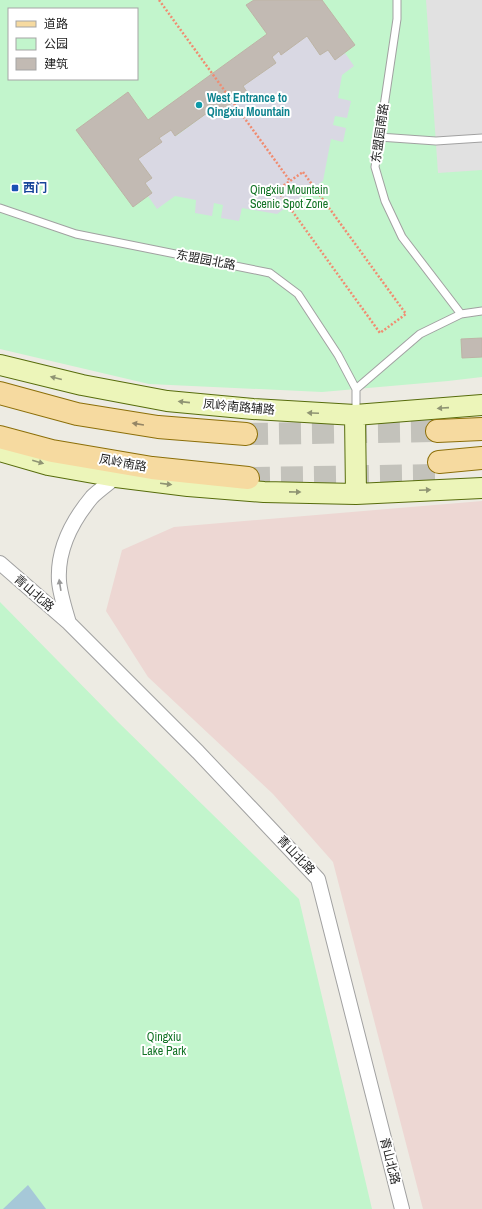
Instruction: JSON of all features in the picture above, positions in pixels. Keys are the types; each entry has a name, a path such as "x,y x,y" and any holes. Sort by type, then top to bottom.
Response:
{"main road":[{"path":"0,393 77,414 158,427 246,434"},
{"name":"凤岭南路","path":"0,422 56,438 247,471 152,468 52,451 0,437"},
{"path":"437,431 482,430"},
{"path":"482,458 440,468 482,472"}],"street":[{"name":"凤岭南路辅路","path":"0,365 82,385 167,401 253,410 356,415 482,405"},
{"path":"356,415 356,494"},
{"path":"0,451 48,465 116,477 188,486 256,491 356,494 482,488"},
{"name":"青山北路","path":"68,623 59,582 60,561 64,541 80,513 93,496 116,477"},
{"name":"青山北路","path":"0,562 68,623 198,752 318,879 402,1209"}],"lane":[{"name":"东盟园南路","path":"397,0 397,19 374,167 385,201 402,237 461,314"},
{"path":"379,137 436,141 482,138"},
{"name":"东盟园北路","path":"0,208 76,234 270,273 298,294 338,355 356,389"},
{"path":"356,415 356,389 420,334 461,314 482,311"}],"path":[{"path":"159,0 290,181"},
{"path":"303,172 406,314 380,333 277,190 290,181 303,172"}],"shaded area":[{"path":"426,0 482,0 482,170 438,173"},
{"path":"307,36 320,55 328,50 335,60 345,53 354,66 342,75 338,98 351,101 347,118 335,116 333,125 346,128 343,142 331,139 323,181 277,214 242,208 239,221 221,218 223,205 214,203 212,216 195,213 196,200 175,196 157,209 148,196 152,192 145,183 152,178 138,159 161,142 159,138 171,130 176,136 214,108 233,102 247,92 243,86 276,63 272,57 279,51 282,54"},
{"path":"482,501 482,1209 423,1209 333,862 273,794 148,677 106,611 122,550 174,527"}],"green space":[{"name":"Qingxiu Mountain Scenic Spot Zone","path":"0,0 482,0 482,377 322,392 149,384 0,349"},
{"name":"Qingxiu Lake Park","path":"0,602 117,721 299,899 372,1209 0,1209"}],"water":[{"path":"28,1185 46,1209 3,1209"}],"building":[{"name":"West Entrance to Qingxiu Mountain","path":"254,0 322,0 355,45 335,60 328,50 320,55 307,36 281,55 279,51 272,57 276,63 243,86 247,92 218,113 214,108 175,136 171,130 159,138 162,142 138,159 152,178 145,183 152,193 133,207 76,130 128,92 148,120 267,34 246,5"},
{"path":"482,338 482,357 462,358 461,339"}],"tunnel":[{"path":"246,434 437,431"},
{"path":"248,478 441,475"}],"place":[{"name":"West Entrance to Qingxiu Mountain","path":"199,105"},
{"name":"西门","path":"15,188"}]}
